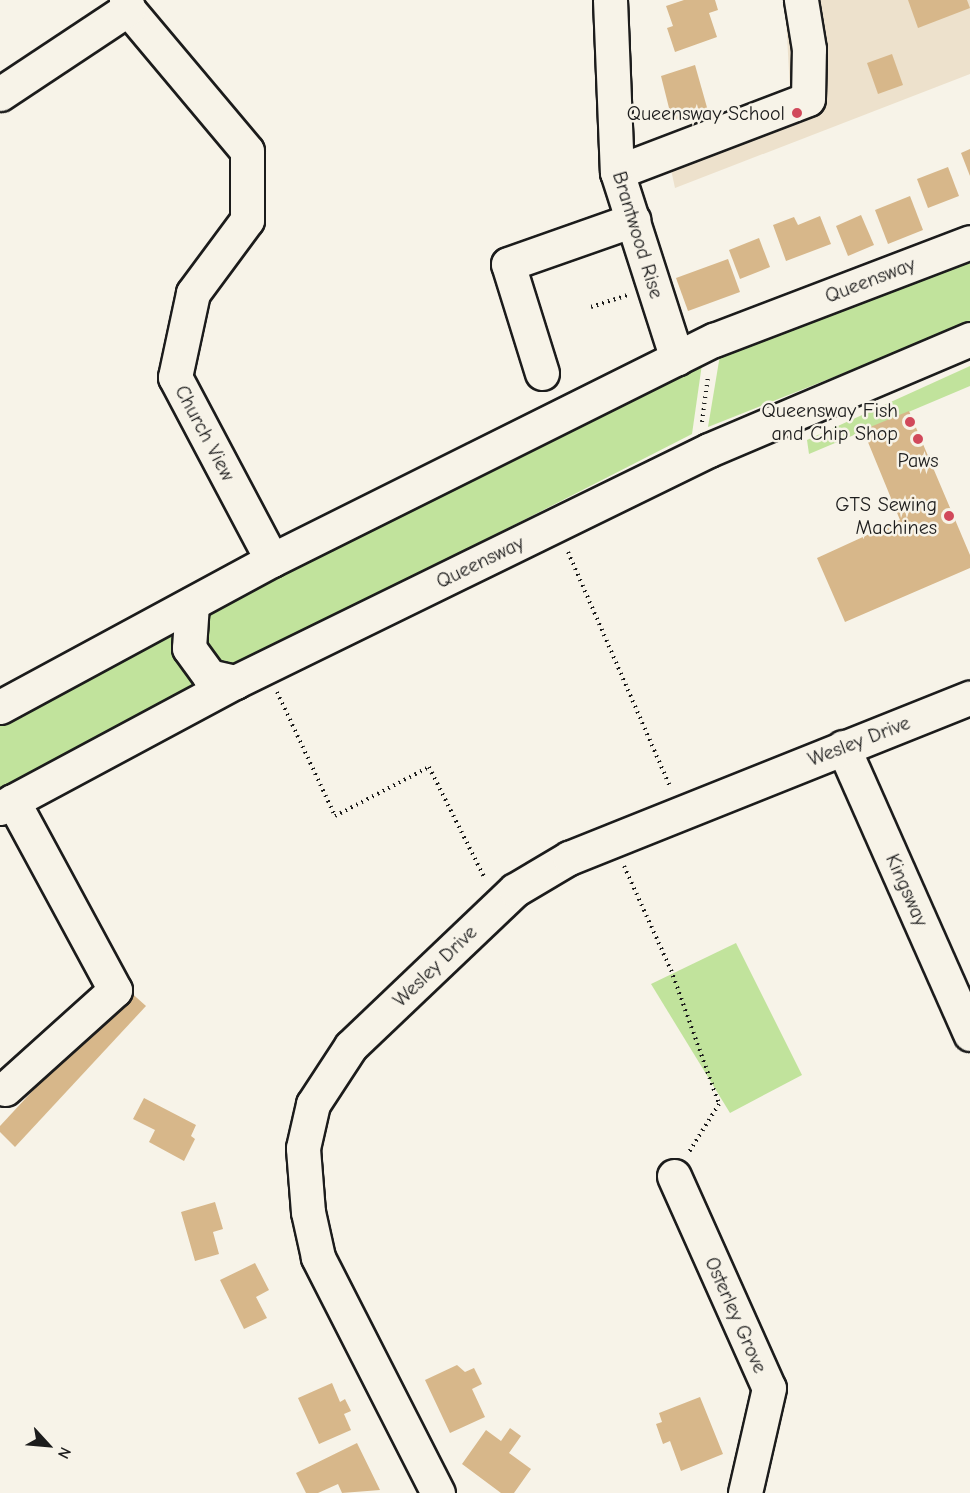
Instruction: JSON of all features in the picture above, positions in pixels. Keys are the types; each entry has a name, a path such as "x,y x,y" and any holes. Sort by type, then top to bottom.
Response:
{"street":[{"name":"Brantwood Rise","path":"610,0 617,172 677,359"},
{"path":"617,172 808,99 808,49 801,0"},
{"path":"0,94 127,4"},
{"name":"Church View","path":"127,4 247,151 247,220 193,293 175,377 272,560"},
{"path":"542,373 508,264 633,220"},
{"name":"Queensway","path":"0,707 272,560 714,340 970,242"},
{"name":"Queensway","path":"7,804 235,682 697,456 970,339"},
{"path":"192,604 189,648 209,676 235,682"},
{"name":"Wesley Drive","path":"438,1493 318,1257 308,1212 303,1148 313,1104 351,1046 515,890 569,858 970,698"},
{"name":"Kingsway","path":"843,747 970,1034"},
{"path":"5,1089 115,990 7,804"},
{"name":"Osterley Grove","path":"674,1176 769,1388 745,1493"}],"path":[{"path":"591,306 654,286"},
{"path":"697,456 714,340"},
{"path":"556,525 681,813"},
{"path":"265,667 335,816 429,767 498,906"},
{"path":"612,841 671,970 719,1104 674,1176"}],"shaded area":[{"name":"Queensway School","path":"785,0 970,0 970,74 675,188 664,137 790,90"}],"green space":[{"path":"970,252 970,323 708,427 721,349"},
{"path":"703,357 692,434 242,664 214,665 200,646 206,611"},
{"path":"970,366 970,386 809,454 807,440"},
{"path":"173,629 173,649 197,682 198,690 0,794 0,718"},
{"path":"736,943 802,1075 730,1113 651,984"}],"building":[{"path":"684,0 715,0 718,10 709,13 717,37 675,52 667,28 673,26 666,6"},
{"path":"908,0 967,0 970,8 918,28"},
{"path":"892,54 903,85 878,94 867,63"},
{"path":"695,65 708,111 672,120 661,76"},
{"path":"970,149 970,176 961,153"},
{"path":"948,167 959,196 928,208 917,179"},
{"path":"910,196 923,230 888,244 875,210"},
{"path":"861,215 874,245 848,256 836,226"},
{"path":"820,216 831,244 786,261 773,225 794,217 798,225"},
{"path":"759,238 770,267 740,279 729,250"},
{"path":"728,259 740,292 688,311 676,278"},
{"path":"909,411 970,555 970,568 845,622 817,558 900,520 863,430"},
{"path":"127,989 146,1006 15,1147 0,1132 0,1126"},
{"path":"144,1098 196,1125 191,1136 195,1139 184,1161 149,1142 155,1130 133,1119"},
{"path":"215,1202 223,1229 213,1232 219,1254 195,1261 181,1212"},
{"path":"255,1263 269,1290 256,1297 267,1318 244,1329 220,1280"},
{"path":"457,1365 465,1372 474,1368 482,1384 472,1389 485,1417 450,1433 425,1380"},
{"path":"332,1383 340,1402 345,1399 351,1411 344,1414 351,1430 319,1444 298,1398"},
{"path":"700,1397 723,1454 681,1471 670,1441 663,1444 656,1424 662,1422 659,1413"},
{"path":"510,1428 521,1436 509,1453 531,1469 514,1493 501,1493 462,1464 486,1430 501,1441"},
{"path":"357,1443 380,1490 342,1493 338,1484 318,1493 306,1493 296,1473"}],"place":[{"name":"Queensway School","path":"797,113"},
{"name":"Queensway Fish and Chip Shop","path":"910,422"},
{"name":"Paws","path":"918,439"},
{"name":"GTS Sewing Machines","path":"949,516"}]}
